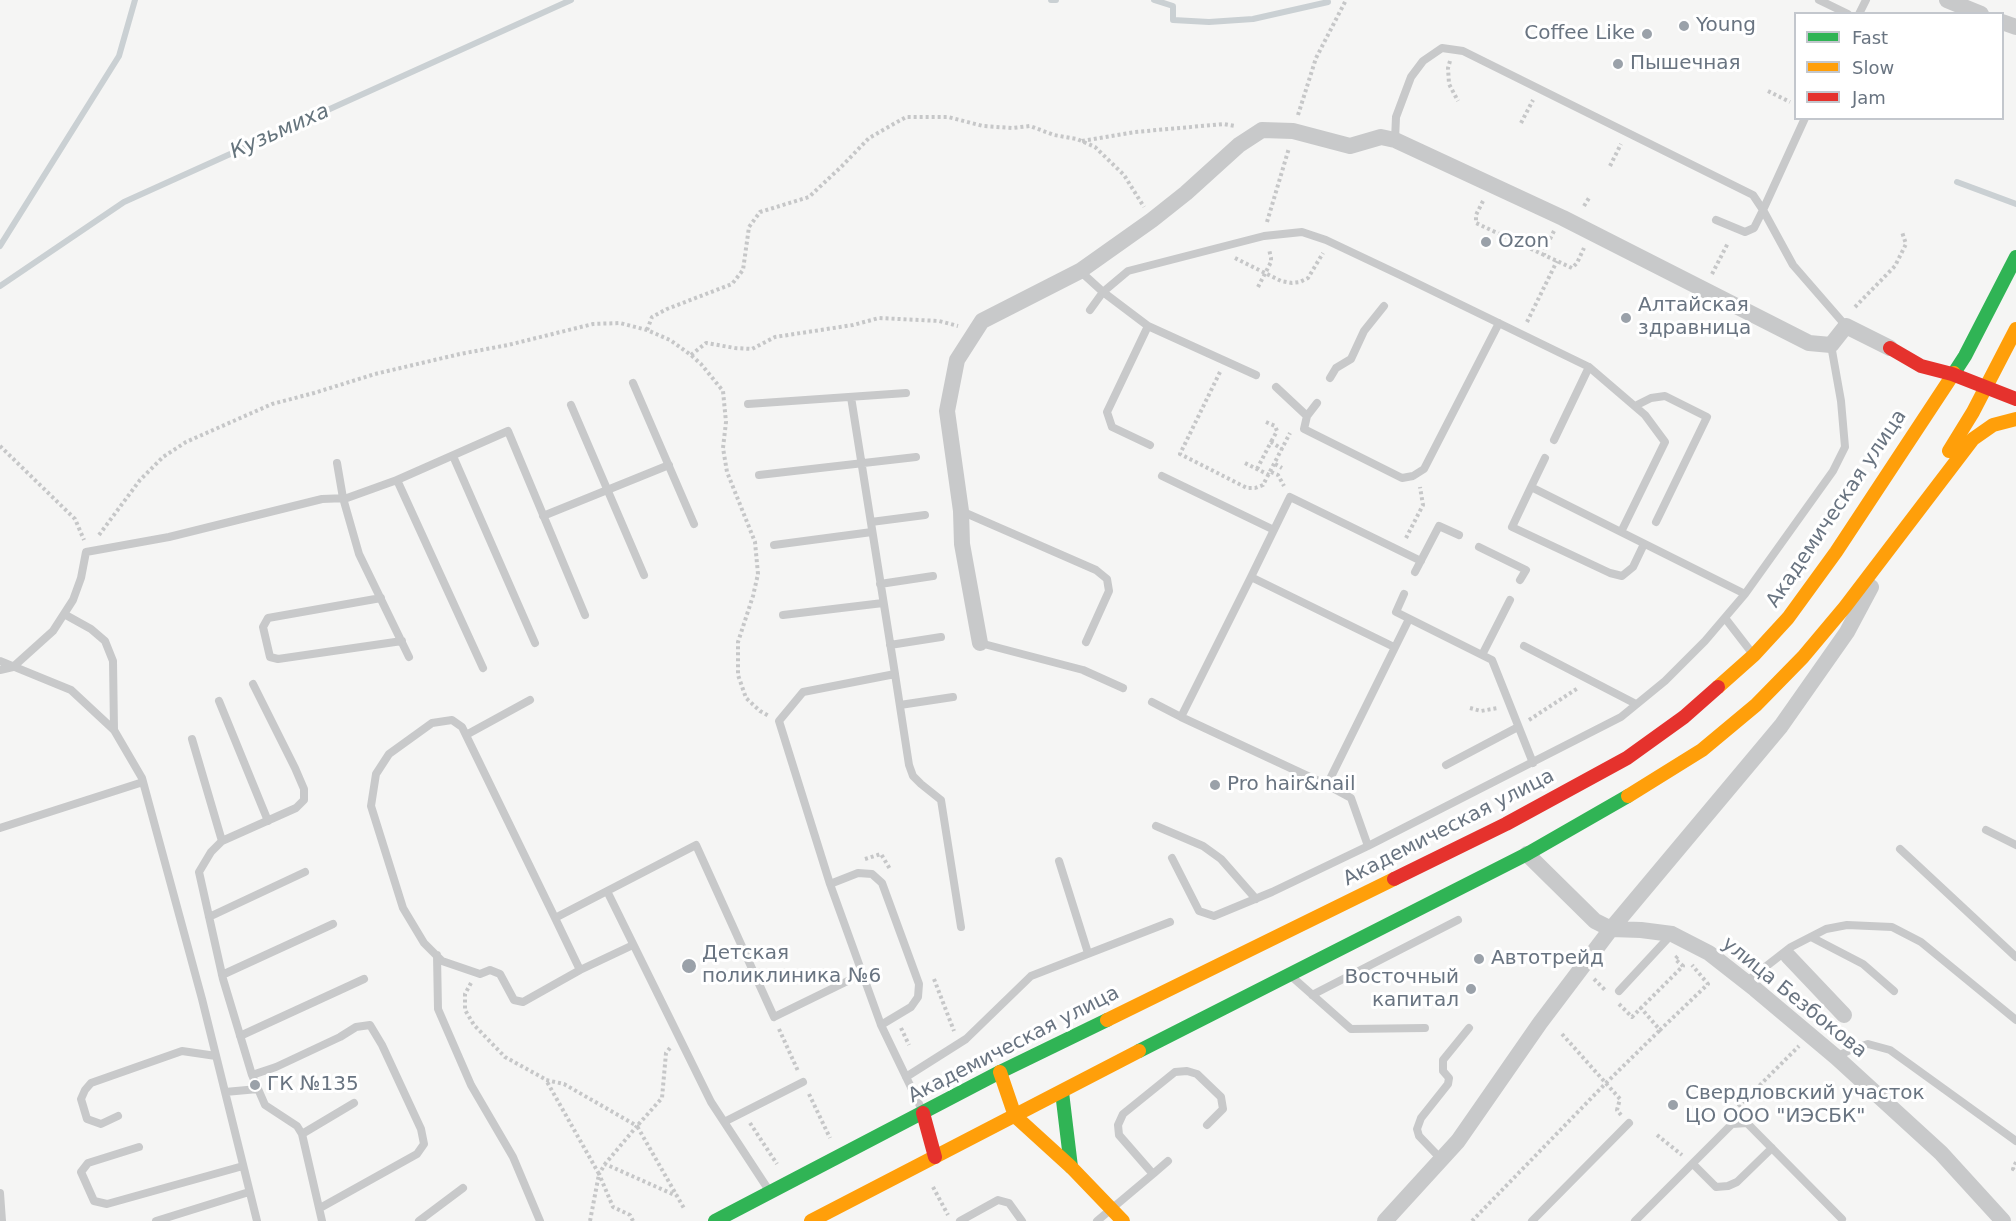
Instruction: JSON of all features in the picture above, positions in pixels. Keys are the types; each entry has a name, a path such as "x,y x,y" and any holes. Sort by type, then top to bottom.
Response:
{"main road":[{"name":"Академическая улица","path":"715,1221 1000,1072 1506,824 1628,758 1683,717 1754,656 1788,618 1836,552 1952,374 1988,362 2016,256"},
{"path":"1896,538 1986,388 1988,362 2016,329"},
{"path":"1890,348 1953,359 1988,362"},
{"path":"1890,348 1921,366 1952,374 2016,399"},
{"path":"811,1221 1288,974 1527,854 1664,775 1702,750 1756,705 1817,641 1973,439 1993,425 2016,419"},
{"path":"1000,1072 1015,1116 1071,1167 1123,1221"},
{"path":"1062,1092 1071,1167"},
{"path":"923,1113 935,1157"}],"street":[{"path":"1947,0 1975,12"},
{"path":"980,643 962,544 962,511 947,411 957,360 982,321 1080,271 1152,220 1249,138 1262,130 1293,131 1350,146 1381,137 1395,140 1553,213 1809,343 1832,345 1846,326 1890,348"},
{"path":"1385,1221 1458,1141 1540,1023 1611,929 1781,726 1847,632 1896,538"},
{"path":"1527,854 1595,921 1611,929"},
{"name":"улица Безбокова","path":"1611,929 1672,934 1709,953 1836,1057 1941,1154 2003,1221"},
{"path":"1788,956 1844,1015"}],"lane":[{"path":"1819,0 1844,12"},
{"path":"1395,140 1396,117 1411,77 1424,61 1442,48 1463,51 1754,195 1793,265 1846,326"},
{"path":"1716,220 1745,232 1754,228 1804,120"},
{"path":"1090,310 1103,292 1128,271 1217,249 1265,231 1302,232 1329,241 1589,367 1645,415 1665,442 1622,532"},
{"path":"1080,271 1103,292 1148,326 1256,375"},
{"path":"1330,378 1336,368 1351,359 1364,331 1384,306"},
{"path":"1317,403 1307,416 1304,429 1402,478 1413,476 1424,469 1500,323"},
{"path":"1148,326 1107,412 1112,427 1150,446"},
{"path":"1172,858 1199,911 1214,916 1256,899 1368,846 1620,717 1665,681 1725,618 1745,594 1833,471 1845,447 1841,401 1832,345"},
{"path":"1554,440 1589,367"},
{"path":"633,383 694,524"},
{"path":"1276,387 1307,416"},
{"path":"748,404 906,393"},
{"path":"1635,406 1651,398 1665,396 1707,417 1656,522"},
{"path":"851,397 909,765 921,784 941,800 961,927"},
{"path":"570,405 644,575"},
{"path":"0,670 13,667 53,631 73,600 81,578 86,552 169,537 322,499 343,498 398,480 508,431 585,615"},
{"path":"453,456 535,643"},
{"path":"759,476 916,457"},
{"path":"1545,458 1512,527 1610,573 1622,576 1633,567 1644,544"},
{"path":"337,463 343,498 359,554 410,657"},
{"path":"543,516 669,465"},
{"path":"1162,476 1274,530"},
{"path":"398,480 483,668"},
{"path":"1531,487 1745,594"},
{"path":"1181,717 1290,497 1420,561"},
{"path":"962,511 1096,570 1107,579 1109,591 1086,642"},
{"path":"871,522 925,514"},
{"path":"1415,572 1439,526 1458,535"},
{"path":"774,545 872,532"},
{"path":"1479,547 1526,570 1520,580"},
{"path":"880,584 933,576"},
{"path":"1251,577 1394,646"},
{"path":"1404,594 1396,612 1492,660 1533,763"},
{"path":"381,598 268,618 263,627 270,657 278,659 402,641"},
{"path":"1482,655 1510,600"},
{"path":"783,615 883,603"},
{"path":"64,614 105,641 113,661 114,730"},
{"path":"1327,785 1409,618"},
{"path":"1725,618 1754,656"},
{"path":"890,645 941,637"},
{"path":"980,643 1083,670 1124,688"},
{"path":"1524,645 1636,704"},
{"path":"0,661 71,690 114,730 143,782 257,1221"},
{"path":"895,674 803,692 779,721 830,884 862,974 881,1025 923,1113"},
{"path":"253,684 304,789 304,800 296,808 222,841 211,852 199,872 222,975 252,1075 265,1105 297,1126 302,1134 322,1221"},
{"path":"900,705 953,697"},
{"path":"466,735 530,700"},
{"path":"219,701 268,821"},
{"path":"1152,702 1351,798 1368,846"},
{"path":"580,970 462,727 452,720 432,723 389,754 376,774 371,806 403,908 424,943 442,961 480,974 490,970 500,974 514,1000 523,1002 580,970 633,945"},
{"path":"1446,765 1518,727"},
{"path":"192,739 222,841"},
{"path":"0,828 143,782"},
{"path":"1156,826 1203,846 1221,859 1256,899"},
{"path":"1986,830 2016,845"},
{"path":"555,918 696,845 774,1017 862,974"},
{"path":"1899,849 2016,957"},
{"path":"1059,861 1088,953"},
{"path":"209,917 305,872"},
{"path":"830,884 858,873 872,873 882,883 919,984 918,997 911,1007 881,1025"},
{"path":"607,891 711,1102 770,1192"},
{"path":"1312,995 1458,920"},
{"path":"906,1077 966,1039 1031,975 1170,922"},
{"path":"222,975 333,924"},
{"path":"1746,982 1791,947 1826,929 1847,925 1892,927 1921,942 2016,1020"},
{"path":"1619,991 1672,934"},
{"path":"1811,937 1863,964 1894,991"},
{"path":"437,955 438,1010 471,1085 513,1157 540,1221"},
{"path":"1288,974 1351,1029 1425,1028"},
{"path":"240,1036 364,979"},
{"path":"252,1075 276,1067 356,1027 370,1025 382,1045 421,1129 424,1144 417,1154 320,1208"},
{"path":"1442,1160 1419,1136 1417,1129 1421,1119 1448,1084 1449,1078 1443,1071 1443,1060 1469,1028"},
{"path":"1836,1057 1868,1044 1890,1050 2016,1141"},
{"path":"118,1116 101,1124 87,1119 81,1099 91,1083 182,1051 216,1056"},
{"path":"1153,1174 1119,1135 1118,1125 1123,1114 1175,1072 1187,1071 1197,1074 1221,1097 1223,1109 1207,1125"},
{"path":"724,1122 803,1082"},
{"path":"225,1092 258,1089"},
{"path":"302,1134 354,1103"},
{"path":"1532,1221 1629,1123"},
{"path":"1635,1221 1732,1124 1747,1124 1842,1220"},
{"path":"140,1147 87,1163 81,1172 94,1201 107,1204 243,1166"},
{"path":"1692,1164 1716,1187 1728,1186 1737,1182 1772,1148"},
{"path":"1097,1221 1168,1161"},
{"path":"419,1221 463,1188"},
{"path":"156,1221 249,1191"},
{"path":"0,1193 2,1221"},
{"path":"962,1220 998,1200 1009,1203 1022,1221"}],"path":[{"path":"1258,287 1271,258 1265,231 1293,131 1316,58 1346,0"},
{"path":"1455,49 1448,68 1449,84 1458,101"},
{"path":"1521,123 1538,88"},
{"path":"1768,91 1790,102"},
{"path":"647,330 652,317 732,284 743,270 749,227 760,212 809,197 868,138 906,117 948,117 983,126 1012,128 1030,126 1081,141 1095,147 1124,175 1152,220"},
{"path":"1081,141 1135,132 1224,124 1235,126 1249,138"},
{"path":"1610,166 1627,132"},
{"path":"1485,198 1476,214 1476,223 1557,261 1572,267 1577,263 1587,242"},
{"path":"1584,206 1588,198"},
{"path":"1544,255 1557,227"},
{"path":"1854,307 1895,266 1906,244 1902,232"},
{"path":"1217,249 1281,281 1292,283 1308,278 1329,241"},
{"path":"1704,290 1728,243"},
{"path":"1521,333 1557,261"},
{"path":"691,355 706,343 752,349 775,337 853,325 879,318 939,321 975,331"},
{"path":"1226,361 1180,454 1247,488 1255,488 1263,485 1270,474 1292,429"},
{"path":"1257,470 1277,430 1275,426 1266,422"},
{"path":"1271,442 1282,449"},
{"path":"0,446 75,519 84,540 86,552"},
{"path":"1245,464 1257,470 1278,475"},
{"path":"1275,464 1282,468"},
{"path":"1399,551 1423,505"},
{"path":"1548,709 1590,680"},
{"path":"1470,708 1481,711 1496,709 1509,702"},
{"path":"480,974 465,994 465,1010 474,1025 505,1057 546,1080 564,1084 637,1126 685,1210"},
{"path":"1472,1221 1605,1084 1708,984 1704,979"},
{"path":"1641,1007 1660,1030"},
{"path":"1562,1034 1620,1099"},
{"path":"782,1035 831,1138"},
{"path":"1732,1124 1732,1112 1809,1035"},
{"path":"590,1221 599,1174 662,1098 666,1053"},
{"path":"546,1080 599,1174 613,1207 630,1215 633,1221"},
{"path":"743,1113 778,1165"},
{"path":"1657,1135 1692,1164"},
{"path":"2016,1162 2013,1169 2016,1170"},
{"path":"605,1164 678,1197"},
{"path":"933,1187 952,1221"}],"waterway":[{"name":"Кузьмиха","path":"0,246 119,56 135,0"},
{"name":"Кузьмиха","path":"0,286 124,202 571,0"},
{"name":"Кузьмиха","path":"1051,0 1056,0"},
{"name":"Кузьмиха","path":"1154,0 1173,6 1173,20 1209,22 1253,19 1328,2"},
{"name":"Кузьмиха","path":"1957,182 2016,204"}],"traffic: fast":[{"path":"1954,373 2016,257"},
{"path":"1139,1051 1527,854 1628,796"},
{"path":"715,1221 1000,1072 1107,1020"},
{"path":"1062,1092 1071,1167"}],"traffic: slow":[{"path":"1949,451 1973,412 2016,329"},
{"path":"1718,687 1754,655 1788,618 1836,552 1954,373"},
{"path":"1628,796 1702,750 1756,705 1803,657 1845,607 1973,439 1993,425 2016,419"},
{"path":"1107,1020 1394,879"},
{"path":"811,1221 1139,1051"},
{"path":"1000,1072 1015,1116 1071,1167 1123,1221"}],"traffic: jam":[{"path":"1890,348 1921,366 1952,374 2016,399"},
{"path":"1394,879 1506,824 1627,758 1684,717 1718,687"},
{"path":"923,1113 935,1157"}],"place":[{"name":"Young","path":"1684,26"},
{"name":"Coffee Like","path":"1647,34"},
{"name":"Пышечная","path":"1618,64"},
{"name":"Ozon","path":"1486,242"},
{"name":"Алтайская здравница","path":"1626,318"},
{"name":"Pro hair&nail","path":"1215,785"},
{"name":"Автотрейд","path":"1479,959"},
{"name":"Детская поликлиника №6","path":"689,966"},
{"name":"Восточный капитал","path":"1471,989"},
{"name":"ГК №135","path":"255,1085"},
{"name":"Свердловский участок ЦО ООО \"ИЭСБК\"","path":"1673,1105"}]}
